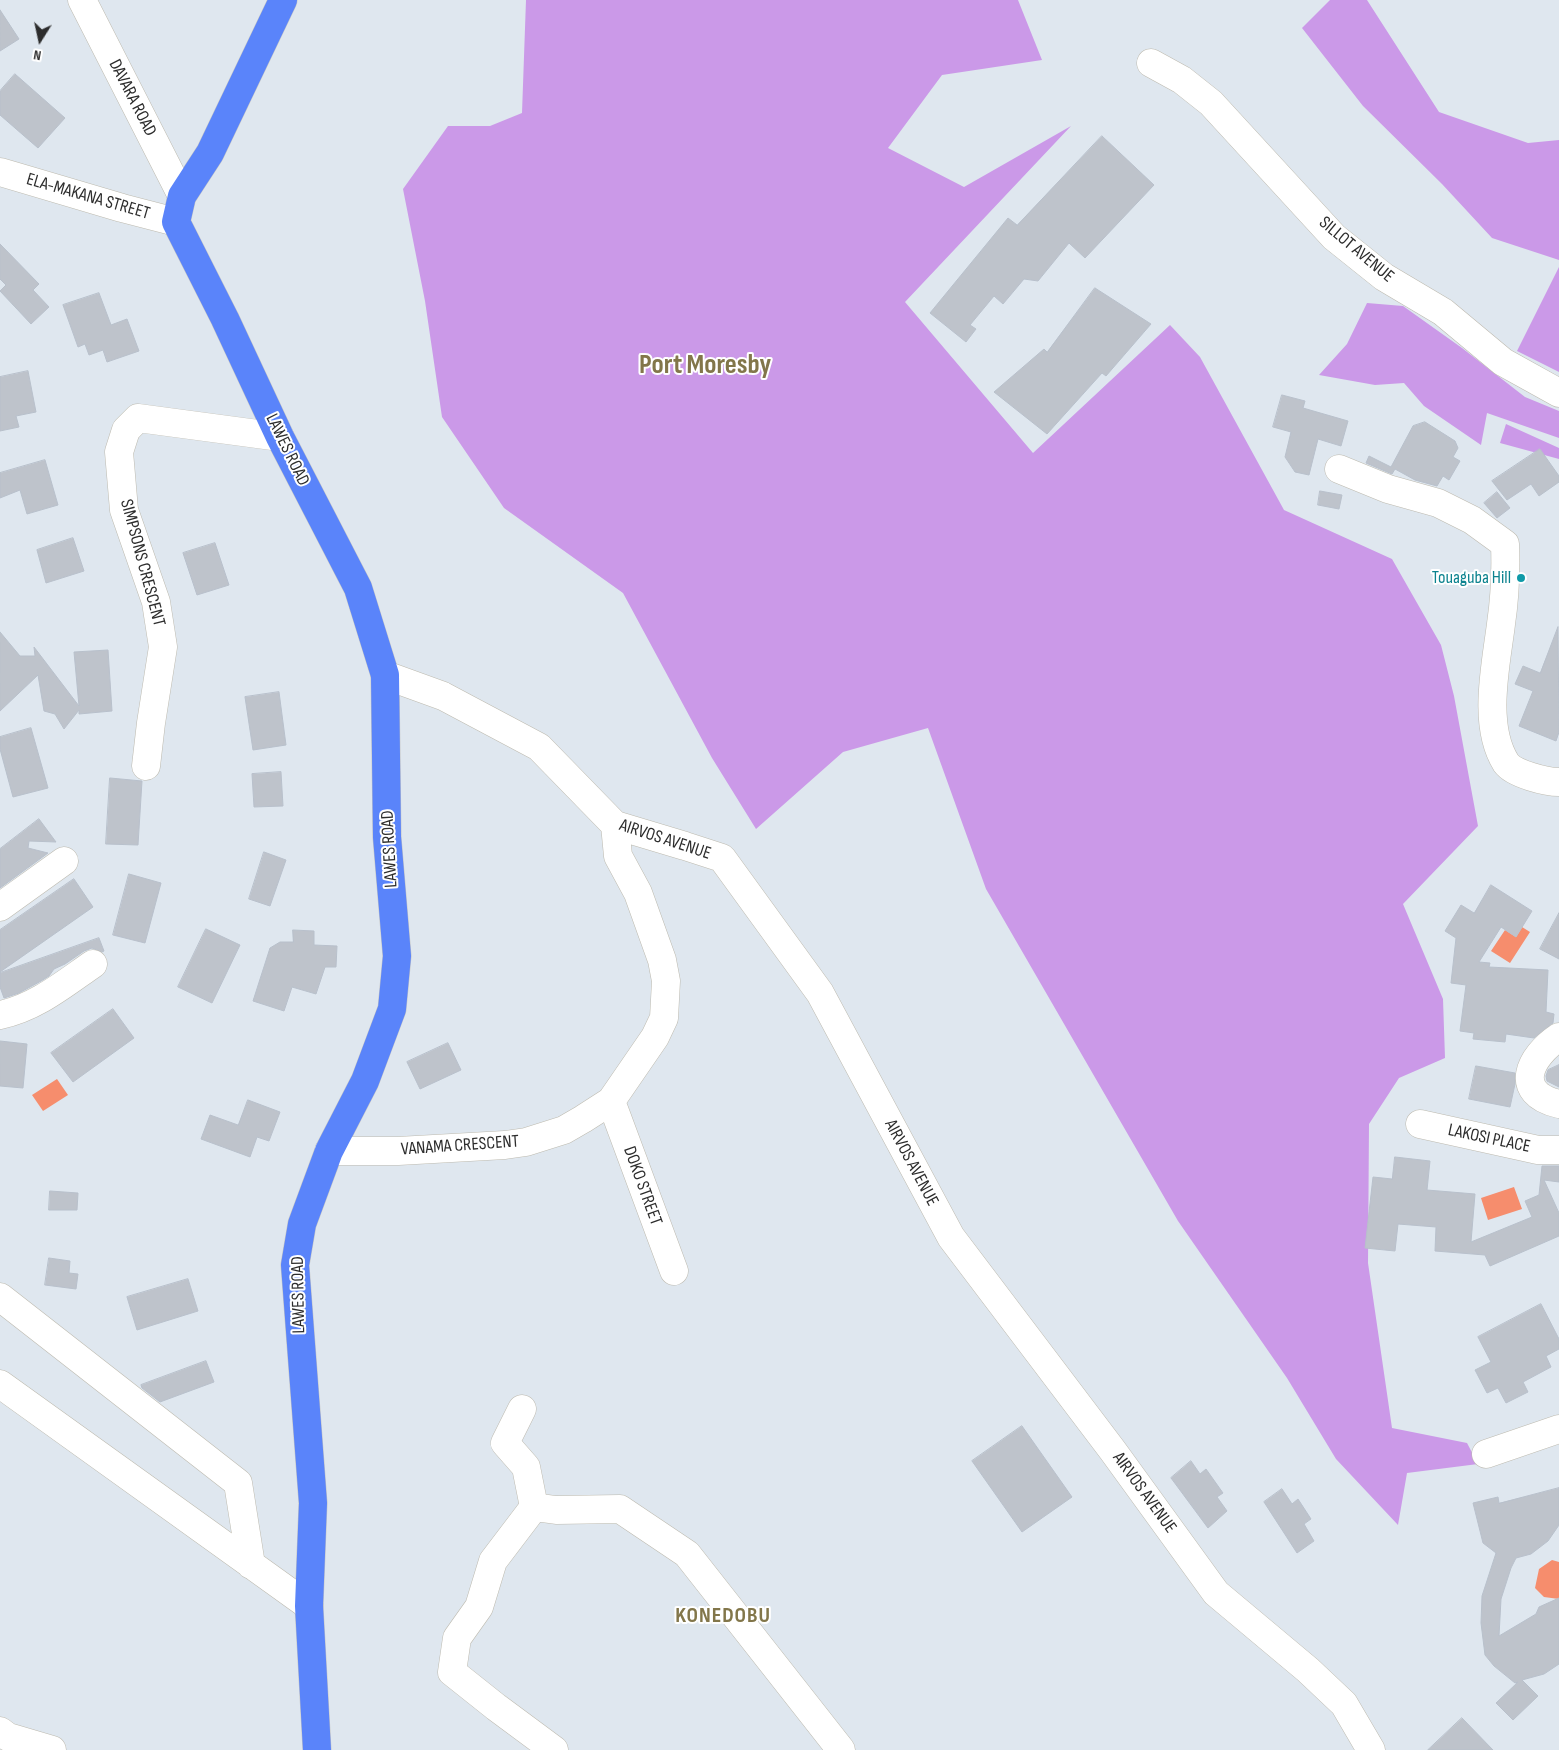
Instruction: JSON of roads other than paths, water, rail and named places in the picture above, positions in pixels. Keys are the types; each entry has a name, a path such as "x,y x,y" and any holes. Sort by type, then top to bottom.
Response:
{"main road":[{"path":"179,209 210,153 282,0"},
{"name":"LAWES ROAD","path":"179,209 226,319 280,436 358,588 385,675 387,837 397,956 392,1009 365,1081 329,1151 302,1224 295,1265 313,1503 309,1606 312,1750"}],"street":[{"name":"DAVARA ROAD","path":"82,0 179,209"},
{"name":"SILLOT AVENUE","path":"1151,63 1182,80 1211,103 1334,237 1384,276 1443,312 1503,362 1559,393"},
{"name":"ELA-MAKANA STREET","path":"0,172 122,208 179,209"},
{"name":"SIMPSONS CRESCENT","path":"146,766 163,647 156,602 124,510 119,452 126,430 138,418 280,436"},
{"path":"1339,469 1388,490 1438,503 1472,520 1505,544 1506,568 1501,623 1494,666 1493,728 1507,765 1526,775 1559,782"},
{"name":"AIRVOS AVENUE","path":"385,675 443,696 539,747 614,826 722,858 820,993 951,1237 1113,1451 1216,1593 1308,1670 1344,1704 1371,1750"},
{"name":"VANAMA CRESCENT","path":"329,1151 398,1151 505,1145 526,1142 564,1130 611,1101 655,1037 664,1018 666,981 662,960 638,894 618,856 614,826"},
{"path":"0,906 64,861"},
{"path":"0,1015 24,1008 53,992 93,964"},
{"path":"1559,1037 1538,1055 1529,1072 1532,1090 1548,1101 1559,1104"},
{"name":"DOKO STREET","path":"611,1101 674,1271"},
{"name":"LAKOSI PLACE","path":"1420,1124 1538,1150 1559,1150"},
{"path":"0,1297 238,1483 252,1565"},
{"path":"0,1384 309,1606"},
{"path":"522,1409 505,1443 526,1467 534,1507 493,1561 479,1607 456,1638 452,1672 554,1750"},
{"path":"1486,1454 1559,1429"},
{"path":"534,1507 556,1510 620,1509 687,1554 841,1750"},
{"path":"0,1731 8,1737 52,1750"}],"place":[{"name":"Touaguba Hill","path":"1521,578"}],"district":[{"name":"Port Moresby","path":"705,366"},
{"name":"KONEDOBU","path":"723,1616"}]}
